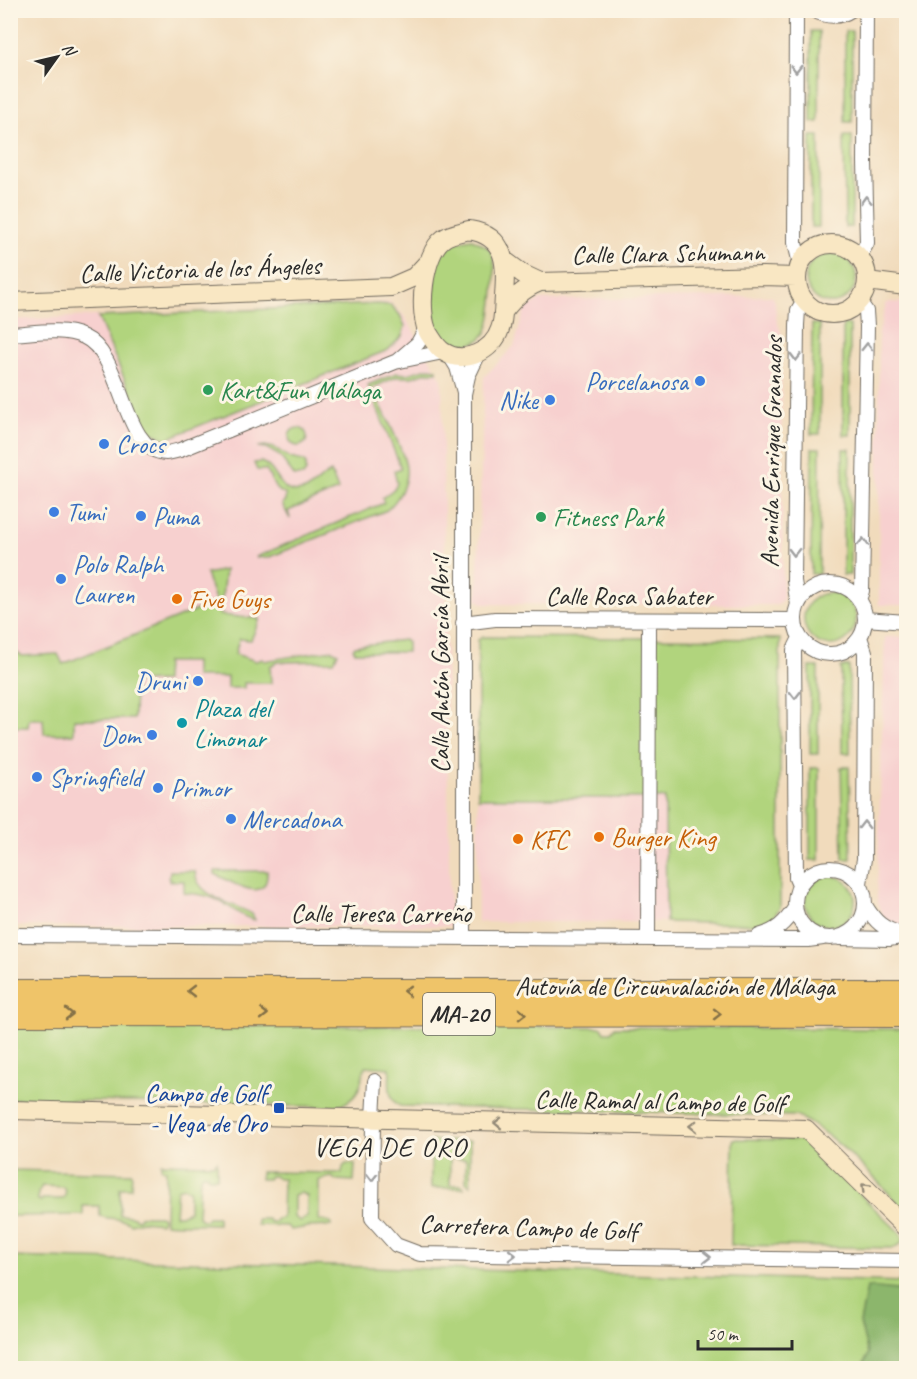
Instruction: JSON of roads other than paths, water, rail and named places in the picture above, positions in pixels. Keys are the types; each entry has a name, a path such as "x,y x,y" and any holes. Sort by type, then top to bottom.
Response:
{"highway":[{"name":"Autovía de Circunvalación de Málaga","path":"10,991 906,991"},
{"name":"Autovía de Circunvalación de Málaga","path":"10,1014 906,1015"}],"main road":[{"path":"391,287 402,293 425,320 435,343 446,353 465,357 479,353 492,344 500,329 503,312 504,260 503,253 494,242 481,232 469,230 443,238 427,263 425,320"},
{"path":"839,244 859,256 867,281 865,291 859,301 842,313 831,314 811,308 799,293 798,271 806,254 816,247 839,244"},
{"name":"Calle Clara Schumann","path":"504,260 523,274 540,282"},
{"name":"Calle Victoria de los Ángeles","path":"10,302 391,287 414,277 427,263"},
{"name":"Calle Clara Schumann","path":"503,312 512,299 523,290 540,282 763,276 798,271"},
{"path":"867,281 906,286"},
{"path":"10,1110 373,1118"},
{"name":"Calle Ramal al Campo de Golf","path":"373,1118 498,1123 806,1129 906,1228"}],"street":[{"path":"796,10 795,243 798,271"},
{"path":"813,10 826,16 837,16 851,10"},
{"path":"859,256 867,243 866,10"},
{"name":"Avenida Enrique Granados","path":"798,604 794,581 797,325 798,310 804,300"},
{"path":"859,301 866,311 867,326 862,591 859,600"},
{"path":"395,362 418,343 425,320"},
{"path":"10,334 66,331 85,337 100,348 140,438 152,449 165,453 180,450 395,362 446,353"},
{"name":"Calle Antón García Abril","path":"446,353 457,367 464,394"},
{"name":"Calle Antón García Abril","path":"464,937 464,394 468,376 479,353"},
{"path":"832,584 843,587 859,600 865,619 860,637 852,646 830,655 818,653 800,638 795,621 798,604 812,589 832,584"},
{"path":"865,619 906,622"},
{"name":"Calle Rosa Sabater","path":"464,623 495,620 795,621"},
{"path":"648,938 649,620"},
{"path":"860,637 865,652 864,859 860,883"},
{"path":"799,885 796,878 794,650 800,638"},
{"path":"829,867 841,869 860,883 866,905 857,926 848,933 830,938 813,934 804,927 795,908 795,896 799,885 807,876 829,867"},
{"name":"Calle Teresa Carreño","path":"866,905 870,914 885,929 906,936"},
{"name":"Calle Teresa Carreño","path":"752,938 773,932 785,923 795,908"},
{"name":"Calle Teresa Carreño","path":"10,935 808,940 889,939 906,936"},
{"name":"Carretera Campo de Golf","path":"375,1081 372,1218 396,1245 420,1254 906,1261"}],"place":[{"name":"Porcelanosa","path":"700,381"},
{"name":"Kart&Fun Málaga","path":"208,390"},
{"name":"Nike","path":"550,400"},
{"name":"Crocs","path":"104,444"},
{"name":"Tumi","path":"54,512"},
{"name":"Puma","path":"141,516"},
{"name":"Fitness Park","path":"541,517"},
{"name":"Polo Ralph Lauren","path":"61,579"},
{"name":"Five Guys","path":"177,599"},
{"name":"Druni","path":"198,681"},
{"name":"Plaza del Limonar","path":"182,723"},
{"name":"Dom","path":"152,735"},
{"name":"Springfield","path":"37,777"},
{"name":"Primor","path":"158,788"},
{"name":"Mercadona","path":"231,819"},
{"name":"Burger King","path":"599,837"},
{"name":"KFC","path":"518,839"},
{"name":"Campo de Golf - Vega de Oro","path":"279,1108"}],"district":[{"name":"VEGA DE ORO","path":"390,1147"}]}
